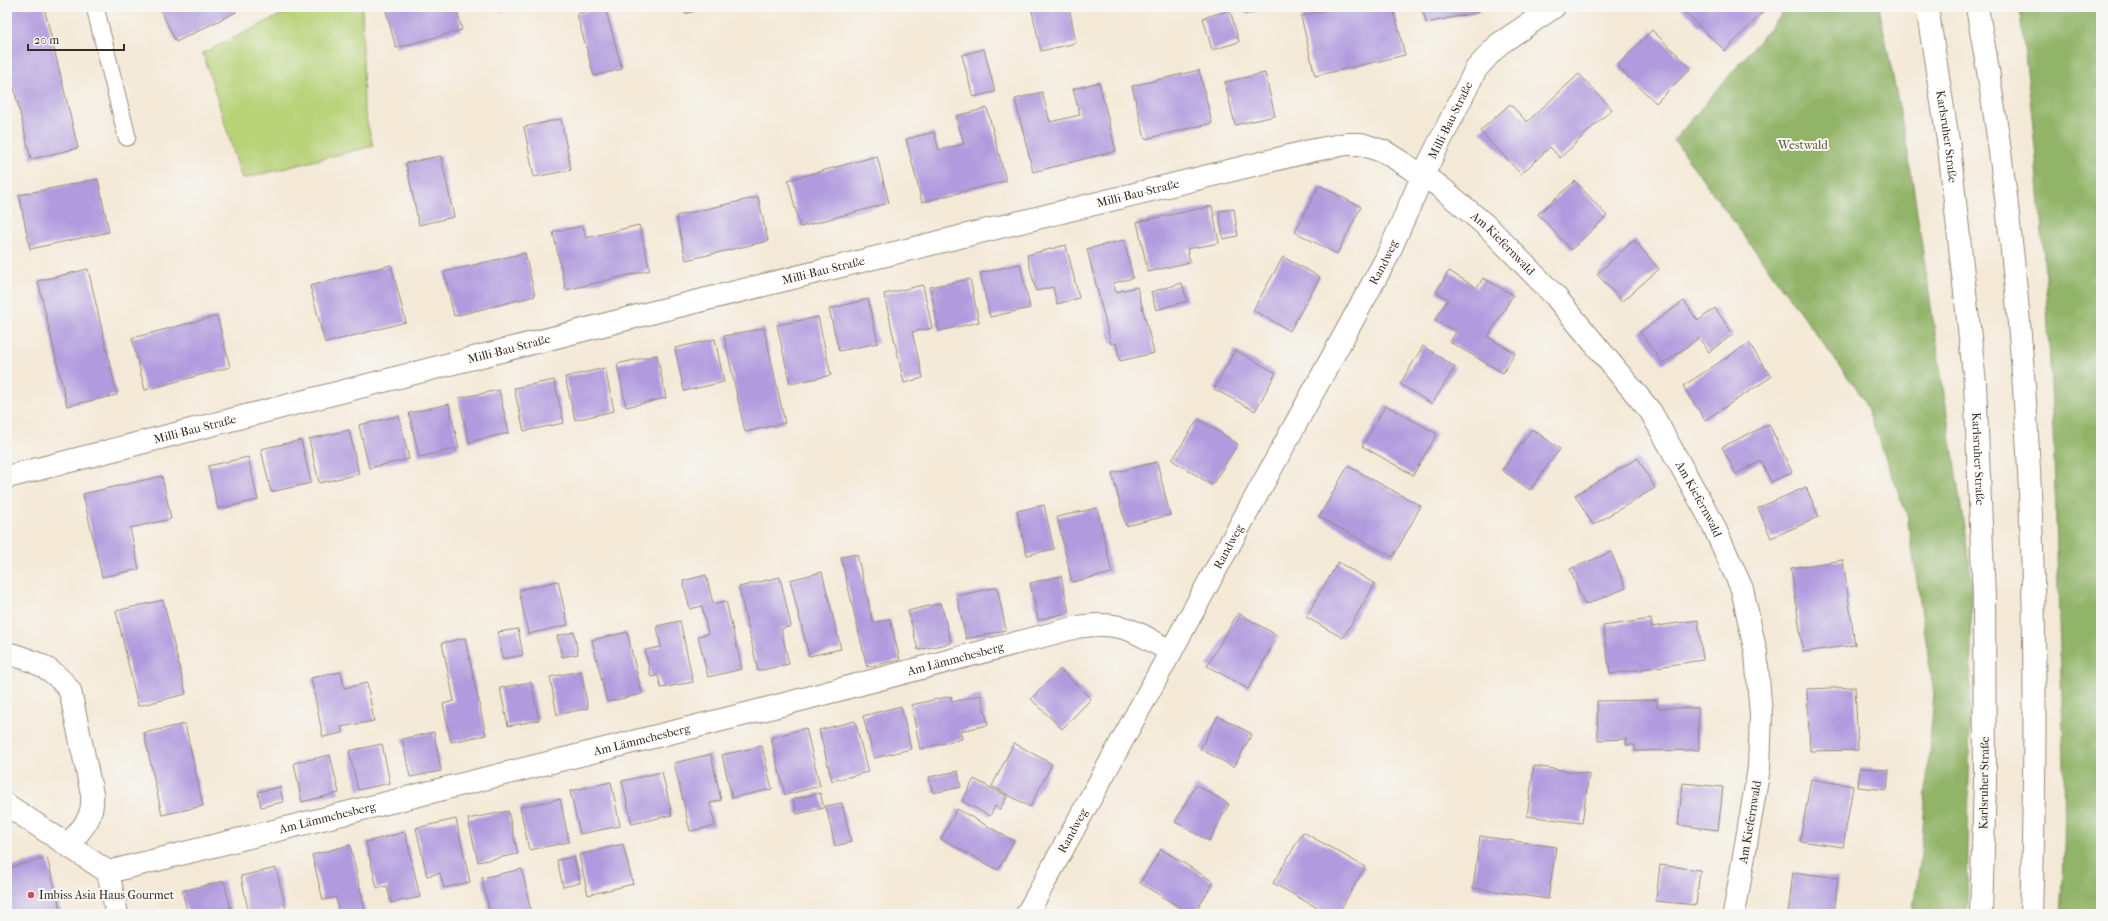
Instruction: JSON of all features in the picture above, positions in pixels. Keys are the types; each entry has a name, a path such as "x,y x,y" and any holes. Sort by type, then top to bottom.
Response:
{"street":[{"name":"Milli-Bau-Straße","path":"7,477 654,312 1332,146 1360,144 1375,148 1385,152 1423,175 1469,81 1486,57 1514,32 1554,7"},
{"name":"Karlsruher Straße","path":"1927,7 1949,148 1975,383 1984,605 1985,782 1980,914"},
{"path":"1977,7 2002,168 2024,373 2033,596 2035,792 2031,914"},
{"name":"Randweg","path":"1027,914 1386,259 1423,175"},
{"name":"Am Kiefernwald","path":"1423,175 1465,207 1507,245 1555,296 1651,412 1711,520 1742,589 1756,653 1761,715 1759,768 1734,914"},
{"name":"Am Lämmchesberg","path":"108,872 762,710 1077,627 1095,624 1112,624 1127,628 1171,652"},
{"path":"7,652 36,661 49,668 64,682 70,691 92,794 93,806 91,816 68,845"},
{"path":"7,805 108,872 118,914"}],"lane":[{"path":"95,7 127,137"}],"green space":[{"path":"297,7 362,7 364,109 373,146 242,179 203,53"},
{"name":"Westwald","path":"1788,7 1879,7 1908,152 1972,581 1967,914 1912,914 1920,864 1934,694 1907,515 1863,398 1674,140"},
{"path":"2019,7 2101,7 2101,914 2061,914 2064,833 2064,752 2050,371 2035,152"}],"building":[{"path":"7,7 44,7 78,148 31,159 7,59"},
{"path":"159,7 234,7 236,12 176,42"},
{"path":"385,7 456,7 462,30 396,48"},
{"path":"498,7 516,7 516,8 500,12"},
{"path":"605,7 622,69 594,76 577,14"},
{"path":"683,7 709,7 685,14"},
{"path":"1031,7 1069,7 1076,43 1041,51"},
{"path":"1244,7 1272,7 1272,8 1245,14"},
{"path":"1340,7 1393,7 1405,55 1315,76 1301,16"},
{"path":"1422,7 1478,7 1479,12 1426,23"},
{"path":"1680,7 1767,7 1767,8 1725,51"},
{"path":"1230,10 1239,42 1212,50 1203,18"},
{"path":"1652,30 1691,68 1656,103 1617,66"},
{"path":"984,49 995,92 973,97 962,55"},
{"path":"1199,70 1212,123 1145,139 1132,86"},
{"path":"1265,73 1275,116 1235,125 1225,82"},
{"path":"1579,74 1612,109 1560,158 1550,147 1521,174 1480,131 1510,104 1527,122"},
{"path":"1099,82 1116,151 1033,172 1015,99 1042,92 1050,122 1080,115 1073,89"},
{"path":"987,108 1006,181 922,202 906,139 934,132 939,150 964,144 956,116"},
{"path":"561,119 571,170 534,177 524,127"},
{"path":"441,156 454,217 419,225 406,163"},
{"path":"877,156 889,203 800,227 788,180"},
{"path":"98,179 109,232 30,249 19,195"},
{"path":"1575,181 1607,216 1571,250 1538,214"},
{"path":"1319,185 1361,207 1337,254 1295,232"},
{"path":"758,197 768,241 686,260 676,216"},
{"path":"1212,206 1219,243 1187,249 1190,262 1148,272 1137,222"},
{"path":"1234,209 1238,236 1223,239 1219,211"},
{"path":"639,225 650,270 566,290 553,232 583,226 586,238"},
{"path":"1124,240 1133,278 1113,283 1116,292 1137,287 1154,353 1120,361 1116,343 1111,344 1087,249"},
{"path":"1634,240 1659,269 1622,302 1597,274"},
{"path":"1066,245 1079,298 1057,304 1053,287 1036,291 1027,255"},
{"path":"525,253 535,296 454,316 444,272"},
{"path":"1283,257 1320,277 1290,331 1253,310"},
{"path":"1020,264 1030,308 990,317 980,273"},
{"path":"391,265 406,322 325,343 310,286"},
{"path":"88,269 117,395 67,406 38,281"},
{"path":"1449,271 1477,288 1483,278 1513,295 1488,337 1515,353 1503,373 1450,342 1456,332 1435,320 1448,299 1436,292"},
{"path":"970,279 979,322 939,331 930,287"},
{"path":"1182,283 1187,301 1156,310 1151,292"},
{"path":"923,285 932,328 912,332 923,378 904,383 884,294"},
{"path":"868,299 878,343 839,351 829,309"},
{"path":"1684,301 1698,321 1715,308 1733,334 1709,352 1699,338 1663,364 1640,332"},
{"path":"217,316 230,367 145,390 132,338"},
{"path":"818,317 831,375 790,384 777,325"},
{"path":"764,328 785,423 745,432 724,336"},
{"path":"715,339 724,382 684,391 675,348"},
{"path":"1749,343 1771,377 1705,420 1683,386"},
{"path":"1423,346 1455,367 1432,404 1400,384"},
{"path":"1235,350 1276,373 1255,411 1214,389"},
{"path":"657,355 666,398 626,407 617,364"},
{"path":"605,368 614,411 575,420 565,377"},
{"path":"554,380 564,423 524,431 514,388"},
{"path":"499,390 509,433 469,442 459,398"},
{"path":"449,404 459,448 419,457 409,413"},
{"path":"1386,405 1437,434 1413,475 1362,446"},
{"path":"399,416 409,459 369,468 359,425"},
{"path":"1198,419 1238,444 1212,485 1172,460"},
{"path":"1769,424 1792,472 1771,482 1761,461 1736,474 1722,447"},
{"path":"1532,429 1560,449 1530,490 1502,470"},
{"path":"349,430 359,474 319,483 309,439"},
{"path":"301,440 311,483 271,492 261,449"},
{"path":"248,457 258,500 218,509 208,466"},
{"path":"1638,458 1655,488 1593,525 1575,495"},
{"path":"1157,462 1170,515 1126,526 1112,473"},
{"path":"1348,466 1421,506 1393,557 1319,517"},
{"path":"162,476 171,519 130,528 139,569 102,577 83,494"},
{"path":"1806,487 1819,517 1771,538 1758,508"},
{"path":"1044,505 1054,549 1027,555 1017,511"},
{"path":"1097,508 1112,573 1072,582 1057,517"},
{"path":"1611,552 1626,588 1585,605 1570,569"},
{"path":"857,554 873,623 890,619 900,660 867,667 841,557"},
{"path":"1843,560 1855,645 1803,652 1791,568"},
{"path":"1338,562 1375,584 1343,638 1306,617"},
{"path":"822,572 841,649 809,656 790,580"},
{"path":"706,575 713,604 726,601 742,669 708,677 698,636 708,634 702,606 690,609 683,581"},
{"path":"1061,576 1069,612 1038,620 1030,583"},
{"path":"780,577 791,626 781,629 789,664 758,671 739,587"},
{"path":"558,581 568,625 528,634 519,590"},
{"path":"997,587 1006,630 966,639 957,596"},
{"path":"163,600 186,694 138,706 116,611"},
{"path":"941,603 951,643 918,650 908,611"},
{"path":"1238,613 1278,636 1248,689 1207,666"},
{"path":"1651,619 1652,627 1698,620 1703,660 1610,674 1603,626"},
{"path":"680,621 693,682 661,688 658,675 651,677 645,650 661,647 657,626"},
{"path":"518,629 523,655 503,659 498,632"},
{"path":"574,632 578,654 562,657 557,636"},
{"path":"627,632 642,694 607,702 592,640"},
{"path":"465,638 486,735 451,742 443,704 454,701 442,643"},
{"path":"1060,669 1091,699 1062,729 1031,699"},
{"path":"581,671 588,708 557,715 550,677"},
{"path":"341,672 344,688 367,683 374,721 341,727 343,733 323,737 311,678"},
{"path":"531,682 539,720 508,726 500,688"},
{"path":"1855,687 1858,750 1810,751 1807,689"},
{"path":"981,695 988,725 960,731 962,739 920,749 911,705 951,696 952,702"},
{"path":"1658,700 1657,708 1698,708 1699,750 1635,751 1635,745 1626,745 1627,739 1598,740 1597,701"},
{"path":"901,706 911,749 874,758 863,716"},
{"path":"1218,716 1252,734 1234,767 1200,749"},
{"path":"855,721 868,772 832,781 819,730"},
{"path":"185,724 203,806 162,815 144,733"},
{"path":"806,728 820,786 785,795 771,738"},
{"path":"434,732 441,771 410,777 402,739"},
{"path":"1014,743 1052,764 1030,807 992,786"},
{"path":"382,744 390,783 358,790 349,751"},
{"path":"762,746 772,789 732,798 722,755"},
{"path":"711,754 721,800 710,803 715,826 690,831 674,763"},
{"path":"330,755 339,793 302,802 294,763"},
{"path":"1534,766 1589,774 1582,823 1527,816"},
{"path":"1860,768 1889,770 1887,790 1858,787"},
{"path":"958,771 961,787 933,793 929,777"},
{"path":"662,772 672,815 632,824 622,781"},
{"path":"974,779 1007,796 1000,809 995,806 990,816 962,801"},
{"path":"1811,779 1853,786 1843,847 1800,841"},
{"path":"611,782 620,826 580,834 570,791"},
{"path":"1683,783 1723,787 1718,830 1678,825"},
{"path":"1196,785 1229,804 1209,841 1175,822"},
{"path":"280,787 283,802 261,807 258,792"},
{"path":"820,793 824,808 797,814 793,799"},
{"path":"560,799 569,842 529,850 520,807"},
{"path":"842,803 851,842 835,846 826,806"},
{"path":"957,809 1014,841 998,870 941,839"},
{"path":"508,811 518,854 478,862 468,819"},
{"path":"456,819 470,882 444,888 440,873 427,876 416,828"},
{"path":"405,832 420,897 391,903 387,886 377,888 366,842"},
{"path":"1303,832 1365,867 1338,914 1328,914 1273,883"},
{"path":"1480,836 1556,847 1548,899 1473,888"},
{"path":"623,844 633,884 588,895 579,855"},
{"path":"350,845 366,914 339,914 336,897 323,900 312,855"},
{"path":"1161,849 1214,882 1194,914 1190,914 1140,883"},
{"path":"574,857 580,883 563,887 557,860"},
{"path":"47,858 62,914 7,914 7,868"},
{"path":"1660,865 1700,870 1696,905 1656,901"},
{"path":"276,868 286,909 263,914 249,914 241,876"},
{"path":"522,869 531,912 490,914 482,878"},
{"path":"1793,872 1838,878 1834,914 1788,914"},
{"path":"224,881 232,914 188,914 182,891"}],"place":[{"name":"Imbiss Asia Haus Gourmet","path":"31,895"}]}
